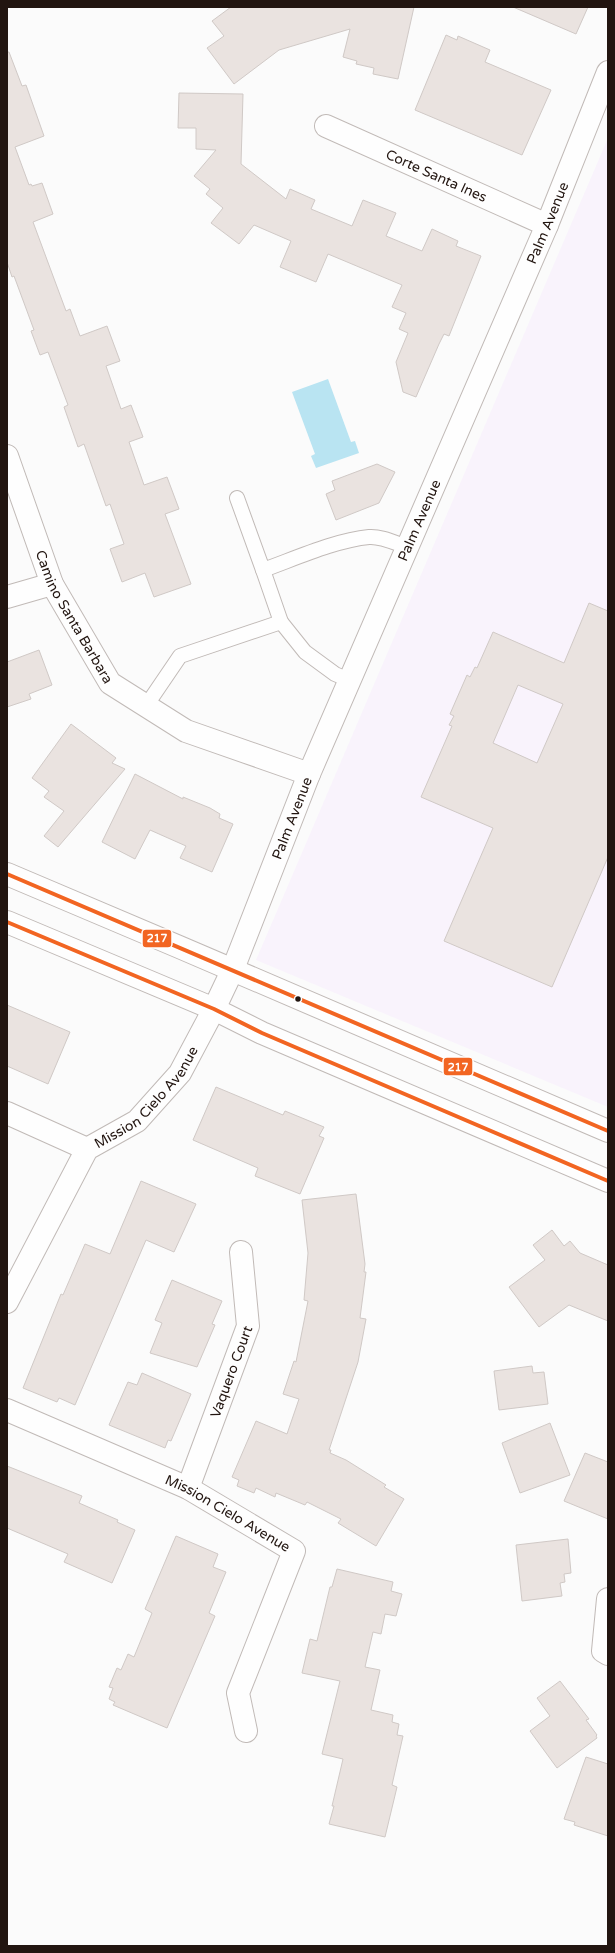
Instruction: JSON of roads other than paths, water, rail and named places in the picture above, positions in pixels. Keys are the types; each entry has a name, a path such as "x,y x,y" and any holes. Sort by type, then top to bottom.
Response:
{"street":[{"name":"Palm Avenue","path":"233,969 309,774 547,224 608,72"},
{"name":"Corte Santa Ines","path":"326,126 547,224"},
{"name":"Camino Santa Barbara","path":"7,456 52,584 110,683 186,731 309,774"},
{"path":"7,597 52,584"},
{"path":"7,874 233,969 305,1002 608,1131"},
{"path":"7,922 214,1009 262,1033 608,1181"},
{"name":"Mission Cielo Avenue","path":"7,1302 87,1149 137,1121 180,1073 214,1009 233,969"},
{"path":"7,1113 87,1149"},
{"name":"Vaquero Court","path":"188,1488 248,1326 241,1252"},
{"name":"Mission Cielo Avenue","path":"7,1410 188,1488 294,1551 238,1693 246,1731"},
{"path":"608,1600 603,1651 608,1654"}],"lane":[{"path":"236,498 281,622 305,652 335,674 349,680"},
{"path":"263,570 342,543 369,537 386,540 407,547"},
{"path":"146,706 180,656 281,622"}],"water":[{"path":"328,379 351,442 355,441 359,453 316,468 311,456 315,454 292,392"}]}
